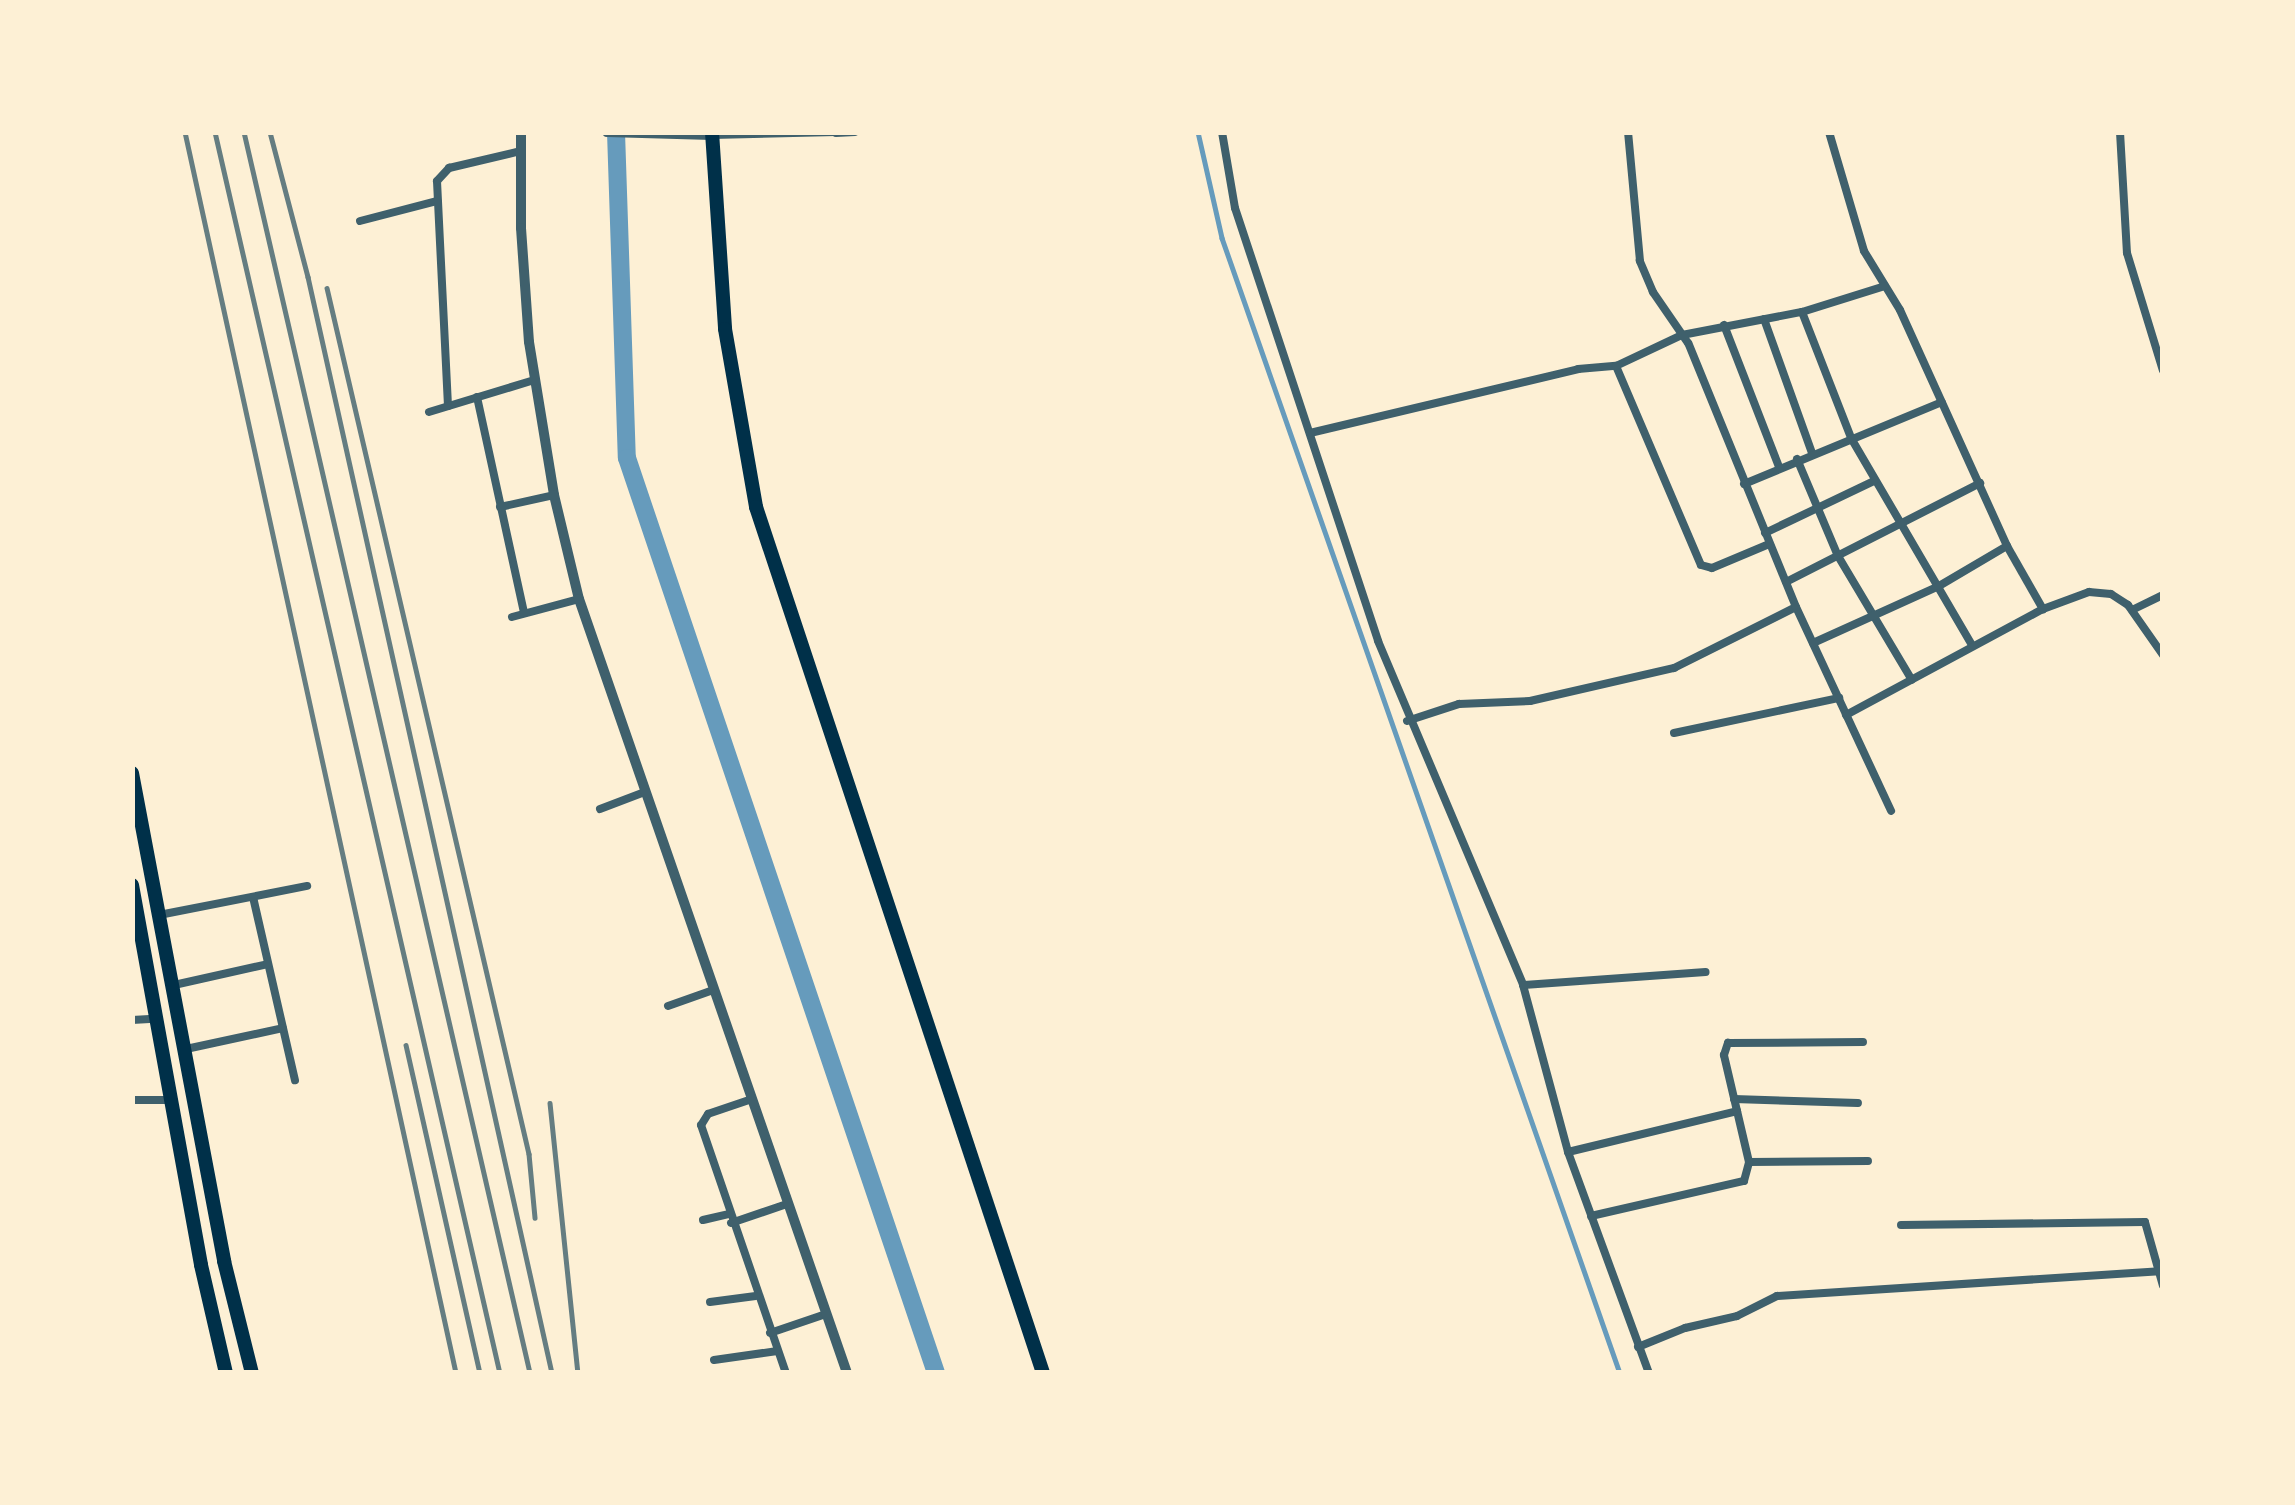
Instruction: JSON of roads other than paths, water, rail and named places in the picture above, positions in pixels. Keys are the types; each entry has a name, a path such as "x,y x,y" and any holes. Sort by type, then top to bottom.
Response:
{"main road":[{"path":"712,134 728,351 756,507 1043,1373"},
{"path":"132,773 227,1279 252,1373"},
{"path":"132,885 137,944 157,1019 226,1373"}],"street":[{"path":"521,132 523,266 534,380 579,599 642,794 847,1373"},
{"path":"607,132 855,132"},
{"path":"1222,132 1235,208 1407,721 1523,985 1568,1152 1649,1373"},
{"path":"1628,132 1640,261 1653,292 1682,334 1796,607 1891,811"},
{"path":"1829,132 1859,239 1942,402 2007,546 2043,609"},
{"path":"2120,132 2127,253 2163,371"},
{"path":"448,406 436,181 443,171 521,152"},
{"path":"360,221 437,201"},
{"path":"1310,433 1578,369 1616,366 1682,334 1802,312 1885,286"},
{"path":"1802,312 1850,438 1972,645"},
{"path":"1764,319 1812,454"},
{"path":"1724,325 1779,467"},
{"path":"1616,366 1701,565 1712,568 1769,544"},
{"path":"429,412 534,380"},
{"path":"477,398 524,613"},
{"path":"1744,484 1942,402"},
{"path":"1796,460 1838,556 1912,680"},
{"path":"1765,533 1874,481"},
{"path":"1786,582 1980,483"},
{"path":"500,507 554,495"},
{"path":"1813,643 1939,586 2007,546"},
{"path":"1846,715 2043,609 2098,591 2132,610 2163,656"},
{"path":"2132,610 2163,595"},
{"path":"512,616 579,599"},
{"path":"1407,721 1459,704 1529,701 1674,668 1796,607"},
{"path":"1674,733 1839,698"},
{"path":"600,809 642,794"},
{"path":"159,915 308,886"},
{"path":"253,897 295,1080"},
{"path":"172,985 268,964"},
{"path":"1523,985 1706,972"},
{"path":"668,1006 713,990"},
{"path":"132,1020 157,1019"},
{"path":"184,1049 283,1028"},
{"path":"1591,1216 1737,1184 1749,1173 1724,1055 1733,1040 1863,1042"},
{"path":"752,1099 702,1120 729,1219 785,1373"},
{"path":"1734,1099 1858,1103"},
{"path":"132,1100 171,1100"},
{"path":"1568,1152 1737,1112"},
{"path":"1749,1162 1868,1161"},
{"path":"703,1220 729,1219 787,1204"},
{"path":"1901,1225 2136,1220 2150,1227 2163,1286"},
{"path":"1639,1347 1685,1328 1737,1316 1777,1296 2159,1271"},
{"path":"710,1302 757,1296"},
{"path":"770,1333 826,1314"},
{"path":"714,1360 777,1351"}],"waterway":[{"path":"616,132 627,458 936,1373"},
{"path":"1198,132 1222,238 1620,1373"}],"railway":[{"path":"185,132 456,1373"},
{"path":"215,132 500,1373"},
{"path":"244,132 530,1373"},
{"path":"270,132 308,277 552,1373"},
{"path":"327,288 529,1154 535,1218"},
{"path":"406,1045 480,1373"},
{"path":"550,1103 578,1373"}]}
